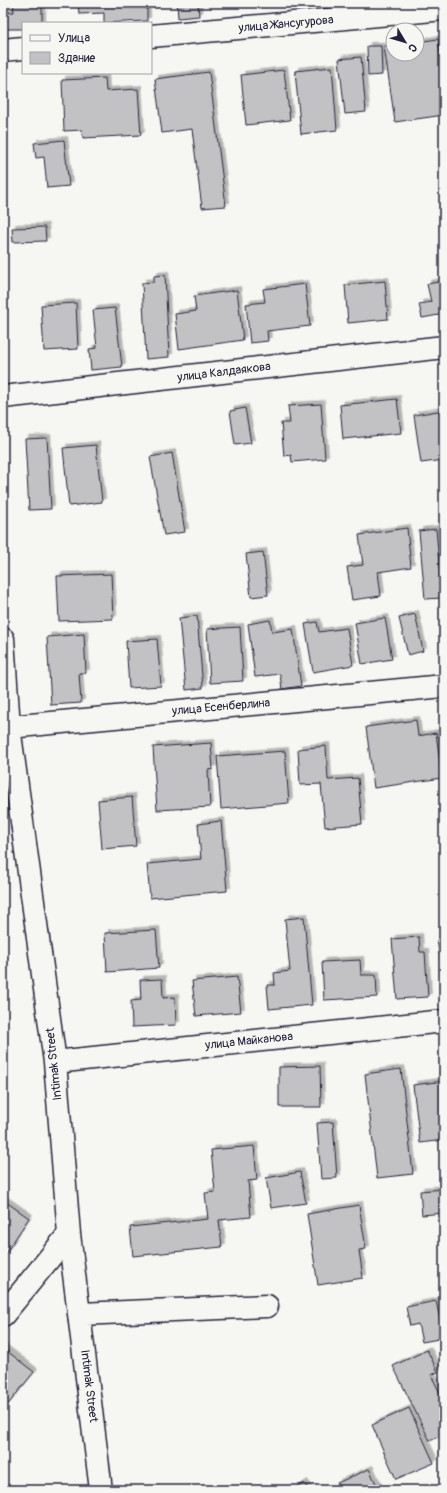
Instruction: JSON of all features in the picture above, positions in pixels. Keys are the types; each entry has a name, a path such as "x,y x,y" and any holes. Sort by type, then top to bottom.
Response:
{"street":[{"name":"улица Жансугурова","path":"152,36 444,9"},
{"path":"3,50 22,48"},
{"name":"улица Калдаякова","path":"3,397 444,347"},
{"name":"Intimak Street","path":"3,639 6,731 55,1062 69,1234 101,1490"},
{"name":"улица Есенберлина","path":"6,731 444,686"},
{"name":"улица Майканова","path":"55,1062 444,1021"},
{"path":"3,1315 69,1234"},
{"path":"80,1314 267,1306"}],"building":[{"path":"13,3 42,3 42,22 22,22 22,29 3,29 3,13 14,12"},
{"path":"78,3 147,3 147,21 104,22 104,13 79,14"},
{"path":"177,3 198,3 199,16 178,18"},
{"path":"438,39 444,84 444,115 395,122 386,62 425,62 425,41"},
{"path":"367,46 381,46 382,75 368,76"},
{"path":"361,57 366,112 345,114 339,59"},
{"path":"332,67 337,130 301,134 295,71"},
{"path":"284,70 290,120 246,125 241,75"},
{"path":"209,72 226,206 202,208 192,129 162,133 155,79"},
{"path":"105,78 106,91 138,89 141,135 83,138 82,130 64,131 62,80"},
{"path":"64,140 69,186 47,188 44,157 36,158 34,143"},
{"path":"45,227 46,241 13,242 12,228"},
{"path":"165,275 169,357 146,359 142,283 154,282 154,276"},
{"path":"385,281 388,319 348,323 345,285"},
{"path":"444,281 444,314 422,318 419,304 431,302 427,284"},
{"path":"305,284 310,326 267,331 268,341 250,343 246,304 265,302 263,289"},
{"path":"237,290 243,340 179,349 175,314 196,311 194,296"},
{"path":"76,303 78,349 44,351 41,305"},
{"path":"115,308 122,367 91,370 89,349 97,348 93,310"},
{"path":"397,399 401,433 343,439 340,405"},
{"path":"321,404 325,459 292,462 291,455 284,456 281,423 290,423 288,406"},
{"path":"245,408 251,443 235,445 230,411"},
{"path":"444,410 444,460 421,463 414,415"},
{"path":"47,438 51,509 29,510 25,439"},
{"path":"96,445 102,502 69,506 63,448"},
{"path":"172,453 185,532 164,535 150,457"},
{"path":"407,528 411,567 378,572 381,596 352,600 347,567 363,565 359,535"},
{"path":"436,529 442,598 425,599 419,531"},
{"path":"263,552 268,595 251,597 246,554"},
{"path":"111,574 113,619 59,621 57,576"},
{"path":"415,614 423,651 408,655 399,618"},
{"path":"197,616 203,688 186,690 179,618"},
{"path":"385,618 392,659 362,664 355,623"},
{"path":"270,620 272,632 293,629 301,686 282,689 280,674 255,677 248,624"},
{"path":"317,622 319,632 347,628 353,665 313,672 305,624"},
{"path":"240,627 243,681 210,683 207,629"},
{"path":"84,634 86,673 79,673 81,703 51,705 47,637"},
{"path":"157,639 161,686 129,688 126,641"},
{"path":"416,720 418,736 436,733 442,778 374,788 366,727"},
{"path":"211,743 213,769 208,770 210,807 157,810 153,747"},
{"path":"326,746 328,780 358,778 362,824 325,827 321,784 300,785 298,749"},
{"path":"285,751 289,803 221,809 217,756"},
{"path":"132,797 136,846 102,849 98,800"},
{"path":"221,821 227,891 150,898 147,864 201,859 198,824"},
{"path":"304,917 312,1005 269,1009 267,985 275,985 274,973 290,971 285,919"},
{"path":"156,930 159,968 107,972 105,933"},
{"path":"419,937 420,952 425,952 428,997 397,999 392,939"},
{"path":"444,939 444,980 437,940"},
{"path":"360,960 361,975 376,975 377,997 324,1000 322,962"},
{"path":"237,977 241,1012 196,1016 192,981"},
{"path":"162,979 163,998 175,997 176,1025 132,1027 131,1001 141,1000 140,980"},
{"path":"320,1066 321,1107 279,1107 279,1067"},
{"path":"401,1069 413,1174 377,1178 365,1074"},
{"path":"444,1081 444,1140 420,1143 413,1085"},
{"path":"333,1122 337,1178 321,1179 317,1123"},
{"path":"254,1146 257,1180 248,1181 251,1217 219,1220 222,1247 133,1256 130,1227 208,1219 205,1193 215,1192 211,1150"},
{"path":"300,1172 306,1203 271,1208 266,1178"},
{"path":"444,1189 444,1213 422,1215 420,1191"},
{"path":"3,1200 29,1218 3,1257"},
{"path":"359,1205 366,1249 359,1250 363,1278 318,1285 307,1214"},
{"path":"436,1301 444,1338 422,1342 418,1324 410,1326 406,1307"},
{"path":"3,1348 34,1372 5,1408 3,1406"},
{"path":"427,1350 438,1372 431,1375 444,1401 444,1434 430,1441 393,1366"},
{"path":"409,1408 434,1463 396,1479 372,1425"},
{"path":"369,1469 379,1490 340,1490 337,1483"},
{"path":"304,1483 309,1490 294,1490"}]}
